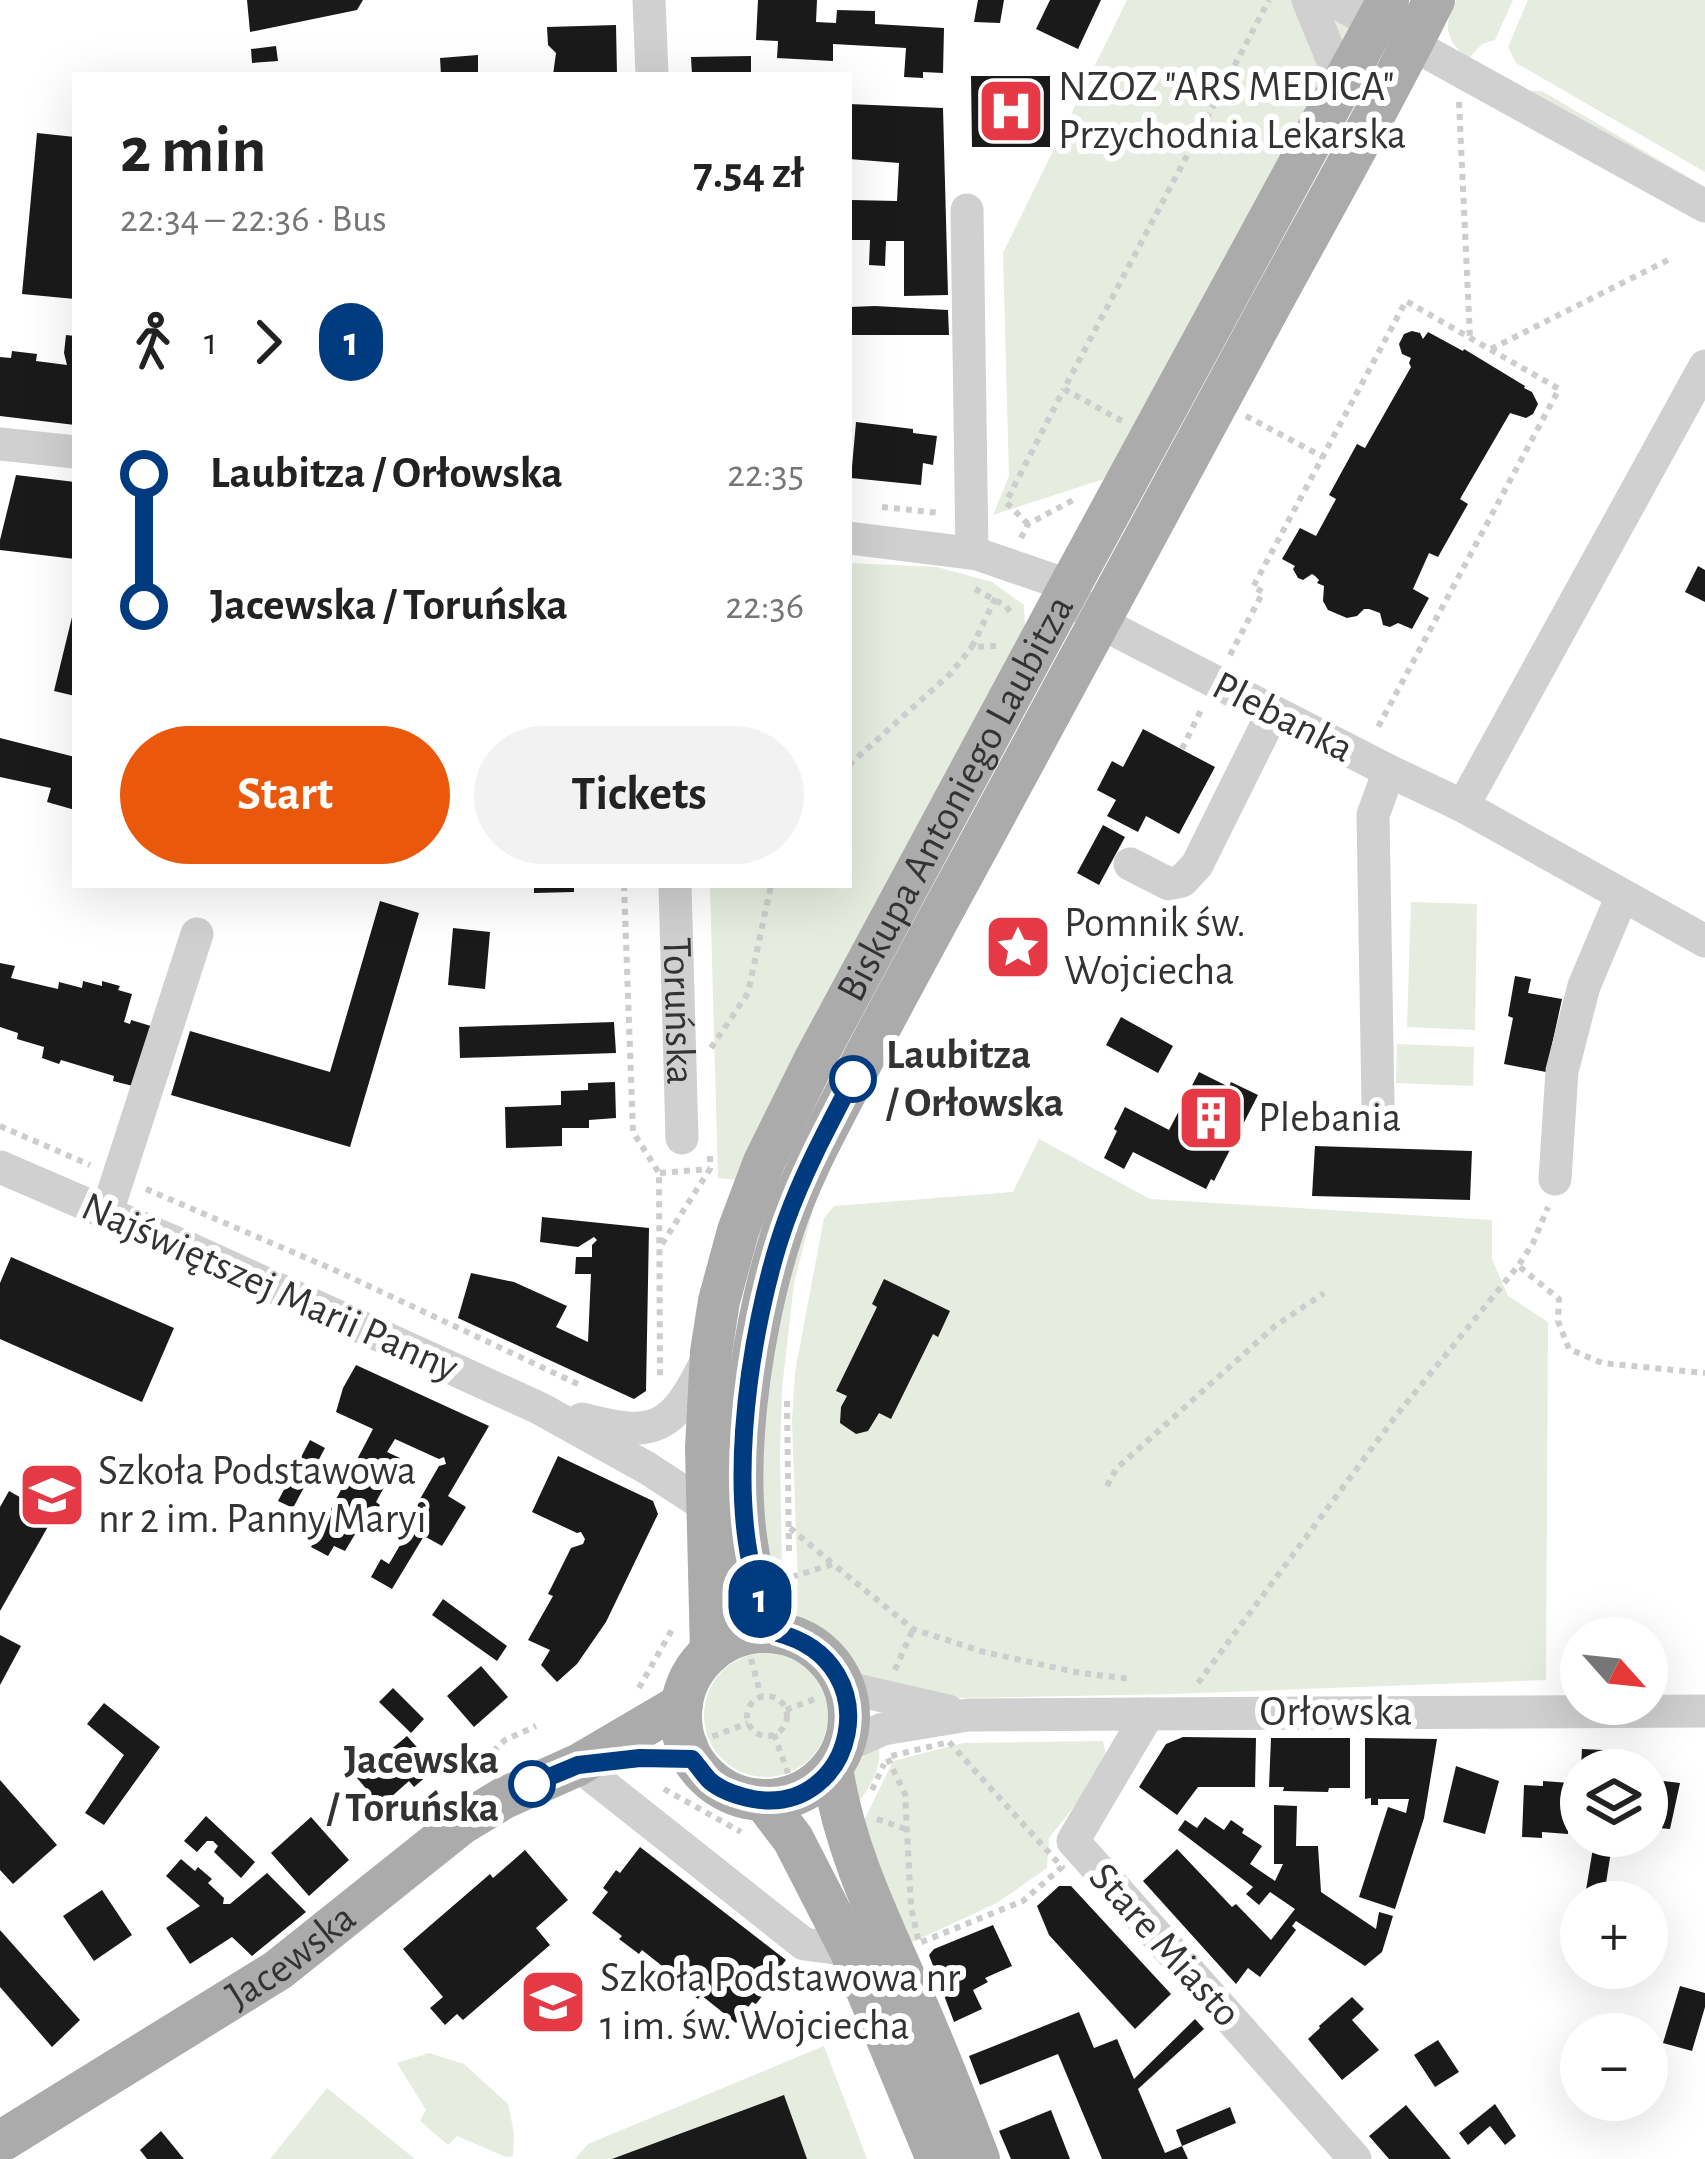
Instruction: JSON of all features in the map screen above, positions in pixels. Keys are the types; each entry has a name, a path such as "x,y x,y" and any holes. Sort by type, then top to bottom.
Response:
{"main road":[{"name":"Biskupa Antoniego Laubitza","path":"744,1640 707,1507 707,1401 719,1301 764,1162 1342,85 1392,23 1434,0"},
{"name":"Biskupa Antoniego Laubitza","path":"744,1640 764,1612 744,1522 752,1354 784,1225 802,1180 1219,401 1392,23"},
{"path":"838,1756 822,1779 780,1798 736,1796 711,1782 689,1753 681,1725 687,1684 697,1667 744,1640 796,1638 836,1671 849,1716 838,1756 842,1820 979,2159"},
{"name":"Jacewska","path":"2,2137 278,1970 461,1824 504,1798 578,1765 682,1704"},
{"name":"Jacewska","path":"578,1765 689,1753"},
{"path":"780,1798 793,1839 850,1950 937,2159"}],"street":[{"path":"650,0 652,72"},
{"path":"1308,0 1342,85"},
{"path":"1332,0 1392,23 1705,206"},
{"path":"967,210 973,553"},
{"path":"1463,806 1705,366"},
{"path":"0,444 72,452"},
{"name":"Plebanka","path":"852,538 973,553 1053,580 1099,622 1463,806 1705,941"},
{"path":"1130,864 1169,884 1182,881 1197,865 1273,712"},
{"path":"1376,764 1378,1104"},
{"name":"Toruńska","path":"675,888 682,1138"},
{"path":"1556,1179 1562,1072 1584,986 1622,896"},
{"path":"107,1212 197,934"},
{"name":"Najświętszej Marii Panny","path":"0,1167 539,1408 707,1507"},
{"name":"Najświętszej Marii Panny","path":"539,1408 629,1429 657,1424 687,1400 711,1352"},
{"name":"Orłowska","path":"844,1687 968,1715"},
{"name":"Orłowska","path":"838,1756 883,1730 968,1715 1146,1697 1705,1711"},
{"name":"Stare Miasto","path":"1146,1697 1073,1841 1355,2159"},
{"path":"578,1765 805,1944 850,1950"}],"path":[{"path":"869,506 977,517 1006,502 1269,0"},
{"path":"1459,100 1470,338"},
{"path":"1490,349 1670,259"},
{"path":"1182,749 1263,592 1253,587 1406,301 1558,389 1376,764"},
{"path":"1064,389 1151,436"},
{"path":"1219,401 1323,457"},
{"path":"1010,564 1028,524 1079,497"},
{"path":"1006,502 1028,524"},
{"path":"852,762 950,674 972,647"},
{"path":"624,888 633,1132 659,1173 660,1393"},
{"path":"710,1049 748,993 770,888"},
{"path":"1184,1686 1200,1682 1395,1417 1518,1266 1548,1209 1556,1179"},
{"path":"206,1216 339,1272 593,1391"},
{"path":"1518,1266 1559,1299 1558,1322 1569,1349 1602,1363 1705,1373"},
{"path":"1107,1486 1116,1469 1260,1339 1324,1293"},
{"path":"787,1387 790,1578 833,1564"},
{"path":"788,1526 913,1629 984,1652 1076,1672 1146,1697"},
{"path":"636,1730 632,1701 676,1622"},
{"path":"744,1640 761,1696"},
{"path":"761,1696 778,1699 787,1710 786,1724 774,1734 758,1734 748,1723 749,1706 761,1696"},
{"path":"689,1753 748,1723"},
{"path":"774,1734 780,1798"},
{"path":"949,1742 1063,1867 1023,1901 919,1943 911,1907 908,1830 905,1794 887,1757 949,1742"},
{"path":"862,1814 908,1830"}],"shaded area":[{"path":"1127,0 1368,0 1110,477 993,515 1009,476 1003,253"},
{"path":"1456,0 1513,0 1495,40 1482,44 1468,59 1448,32"},
{"path":"1528,0 1705,0 1705,172 1516,63 1508,47"},
{"path":"1524,91 1542,91 1705,187 1705,196"},
{"path":"852,563 937,567 992,582 1024,605 1025,632 737,1180 718,1178 710,888 852,888"},
{"path":"1411,902 1477,904 1475,1030 1407,1027"},
{"path":"1397,1044 1474,1047 1473,1086 1396,1083"},
{"path":"1039,1139 1150,1199 1492,1220 1492,1259 1508,1296 1548,1322 1546,1680 958,1698 875,1687 821,1637 789,1619 772,1595 798,1586 792,1422 795,1372 824,1218 834,1206 1013,1192"},
{"path":"815,1201 794,1283 782,1389 782,1569 765,1575 755,1533 765,1405 792,1254"},
{"path":"766,1653 790,1657 810,1671 824,1691 828,1715 824,1739 810,1759 790,1773 766,1777 742,1773 722,1759 708,1739 704,1715 708,1691 722,1671 742,1657"},
{"path":"1103,1741 1108,1764 1049,1838 1047,1868 997,1903 906,1945 858,1833 893,1761 963,1743"},
{"path":"879,1748 872,1782 850,1808 850,1771 866,1753"},
{"path":"824,2046 867,2159 575,2159 588,2144"},
{"path":"429,2053 464,2064 508,2104 513,2156 457,2136 448,2145 420,2121 426,2110 397,2063"},
{"path":"327,2088 415,2159 270,2159"}],"building":[{"path":"247,0 363,0 357,10 250,32"},
{"path":"758,0 817,0 816,22 836,23 837,10 875,11 875,24 944,28 943,73 904,77 906,48 833,44 833,61 777,58 778,41 756,40"},
{"path":"978,0 1004,0 1000,23 974,22"},
{"path":"1050,0 1101,0 1078,49 1036,29"},
{"path":"616,25 617,72 553,72 556,53 548,45 547,27"},
{"path":"276,46 278,61 252,63 251,49"},
{"path":"478,55 478,72 441,72 440,58"},
{"path":"751,56 751,72 692,72 691,57"},
{"name":"NZOZ \"ARS MEDICA\" Przychodnia Lekarska","path":"971,76 1050,76 1050,147 972,147"},
{"path":"852,104 943,108 948,295 904,296 904,241 886,241 885,266 869,265 870,240 852,240 852,200 897,201 899,163 852,159"},
{"path":"37,133 72,137 72,299 22,294"},
{"path":"852,307 948,310 949,335 852,335"},
{"path":"1412,331 1423,339 1428,332 1464,349 1525,386 1538,404 1526,418 1510,413 1460,499 1468,504 1438,557 1429,553 1413,589 1429,598 1412,629 1398,623 1383,625 1380,613 1369,609 1347,618 1328,610 1319,580 1312,574 1298,578 1295,566 1282,559 1300,528 1316,536 1336,499 1329,495 1357,444 1365,448 1411,367 1411,358 1402,354 1399,344"},
{"path":"66,335 72,336 72,425 0,416 0,357 11,358 12,351 37,354 36,361 67,365"},
{"path":"856,422 937,436 933,465 923,463 921,485 852,478"},
{"path":"16,475 72,482 72,559 0,550"},
{"path":"1698,566 1705,570 1705,602 1685,592"},
{"path":"72,617 72,695 54,691"},
{"path":"1143,729 1215,767 1179,834 1146,816 1138,832 1107,816 1116,800 1097,790 1112,761 1123,767"},
{"path":"0,738 72,756 72,809 47,802 51,788 0,777"},
{"path":"1103,825 1125,837 1099,885 1077,873"},
{"path":"534,888 574,888 574,892 534,893"},
{"path":"380,901 419,913 350,1147 171,1095 190,1031 330,1072"},
{"path":"453,928 490,932 485,989 448,985"},
{"path":"0,963 15,966 11,978 58,989 59,982 82,988 83,981 102,986 102,981 132,994 124,1022 151,1026 133,1086 113,1081 114,1076 42,1058 44,1047 17,1039 18,1033 0,1027"},
{"path":"1515,976 1531,979 1528,993 1562,999 1546,1072 1504,1064"},
{"path":"1121,1017 1173,1046 1158,1073 1106,1045"},
{"path":"614,1022 616,1053 460,1058 459,1027"},
{"name":"Plebania","path":"1199,1072 1258,1095 1206,1189 1133,1152 1124,1169 1104,1158 1125,1107 1169,1130"},
{"path":"615,1082 616,1118 589,1120 589,1128 562,1128 562,1146 506,1148 505,1107 561,1105 561,1091"},
{"path":"1315,1146 1472,1151 1470,1200 1312,1196"},
{"path":"542,1217 649,1228 646,1391 634,1399 458,1318 471,1273 514,1282 567,1306 556,1327 588,1342 591,1274 575,1274 576,1257 592,1257 597,1240 594,1237 578,1247 540,1242"},
{"path":"11,1257 174,1328 142,1402 0,1339 0,1283"},
{"path":"884,1279 950,1311 938,1337 933,1334 891,1419 879,1413 868,1431 856,1434 840,1423 847,1396 836,1391 877,1307 872,1304"},
{"path":"356,1365 489,1426 448,1496 466,1507 442,1546 424,1536 392,1589 371,1577 381,1559 389,1564 410,1528 405,1525 439,1466 446,1464 444,1457 439,1459 395,1439 387,1452 400,1458 363,1535 357,1531 345,1551 334,1546 328,1556 311,1547 373,1429 336,1412"},
{"path":"310,1440 325,1448 293,1508 278,1501"},
{"path":"558,1456 653,1501 658,1514 606,1622 577,1664 557,1682 541,1665 550,1650 528,1640 553,1596 548,1594 571,1548 585,1539 581,1532 532,1512"},
{"path":"9,1491 54,1516 0,1611 0,1507"},
{"path":"443,1599 507,1646 497,1661 432,1615"},
{"path":"0,1635 21,1646 0,1685"},
{"path":"481,1666 508,1697 474,1727 447,1696"},
{"path":"393,1688 424,1719 411,1733 379,1702"},
{"path":"104,1703 160,1747 104,1825 85,1813 124,1755 87,1724"},
{"path":"407,1736 435,1762 435,1769 414,1787 409,1781 381,1806 357,1778"},
{"path":"1183,1737 1256,1738 1255,1787 1198,1787 1177,1815 1139,1787 1166,1744"},
{"path":"1271,1738 1350,1738 1350,1788 1329,1788 1328,1792 1269,1787"},
{"path":"1365,1738 1437,1739 1424,1818 1395,1909 1359,1897 1388,1807 1406,1813 1409,1799 1378,1799 1378,1805 1371,1805 1371,1798 1365,1799"},
{"path":"1456,1766 1499,1781 1485,1834 1443,1822"},
{"path":"0,1780 57,1845 13,1884 0,1870"},
{"path":"1543,1781 1560,1782 1560,1833 1522,1837 1524,1785 1543,1786"},
{"path":"1668,1782 1680,1783 1668,1829"},
{"path":"1274,1805 1297,1806 1296,1846 1318,1846 1321,1892 1376,1929 1379,1912 1393,1916 1382,1952 1365,1966 1296,1921 1292,1926 1296,1930 1260,1977 1248,1968 1236,1984 1143,1881 1177,1849 1271,1940 1295,1909 1270,1892 1259,1905 1246,1894 1253,1887 1178,1830 1185,1820 1197,1828 1205,1817 1224,1830 1231,1820 1262,1846 1250,1864 1275,1881 1283,1864 1274,1864"},
{"path":"206,1816 255,1862 241,1878 214,1852 218,1846 213,1841 197,1852 184,1841"},
{"path":"311,1817 349,1860 309,1896 271,1853"},
{"path":"640,1847 786,1960 756,2004 752,2002 736,2023 701,1995 698,1999 678,1984 681,1981 642,1950 639,1954 619,1939 622,1936 592,1913 608,1892 603,1888 616,1870 620,1873"},
{"path":"525,1850 568,1900 536,1928 550,1945 463,2020 457,2014 445,2025 430,2008 443,1997 403,1949"},
{"path":"1592,1857 1610,1857 1606,1881 1588,1881"},
{"path":"181,1859 212,1879 208,1883 224,1898 223,1904 230,1904 267,1873 306,1912 252,1956 232,1937 190,1964 166,1928 200,1906 166,1876"},
{"path":"1059,1886 1071,1886 1171,1994 1135,2029 1049,1935 1037,1906"},
{"path":"102,1890 132,1935 94,1961 63,1916"},
{"path":"993,1925 1012,1966 985,1978 988,1982 973,1990 982,2009 954,2022 929,1955"},
{"path":"0,1930 80,2020 52,2047 0,1987"},
{"path":"1680,1986 1705,1993 1692,2051 1668,2044 1668,2026"},
{"path":"1352,1997 1364,2009 1352,2020 1379,2050 1342,2080 1308,2039"},
{"path":"1079,2012 1094,2048 1117,2039 1134,2079 1195,2019 1204,2029 1138,2089 1165,2153 1182,2146 1188,2159 1102,2159 1058,2054 980,2085 969,2056"},
{"path":"1438,2040 1459,2072 1435,2087 1414,2055"},
{"path":"784,2095 807,2159 612,2159"},
{"path":"1495,2104 1516,2136 1505,2145 1490,2126 1468,2145 1459,2133"},
{"path":"1406,2105 1451,2159 1389,2159 1369,2136"},
{"path":"1230,2107 1236,2123 1182,2146 1176,2130"},
{"path":"1051,2110 1070,2159 1011,2159 999,2131"},
{"path":"161,2131 184,2159 147,2159 140,2150"}],"bus line":[{"name":"1","path":"532,1784 578,1765 640,1758 692,1759 711,1782 736,1796 764,1801 810,1788 839,1757 848,1731 844,1687 825,1657 796,1638 778,1633 764,1612 747,1548 743,1496 748,1392 759,1314 802,1180 853,1079"}],"place":[{"name":"NZOZ \"ARS MEDICA\" Przychodnia Lekarska","path":"1011,111"},
{"name":"Pomnik św. Wojciecha","path":"1018,947"},
{"name":"Laubitza / Orłowska","path":"853,1079"},
{"name":"Plebania","path":"1211,1118"},
{"name":"Szkoła Podstawowa nr 2 im. Panny Maryi","path":"52,1495"},
{"name":"Jacewska / Toruńska","path":"532,1784"},
{"name":"Szkoła Podstawowa nr 1 im. św. Wojciecha","path":"553,2002"}]}
